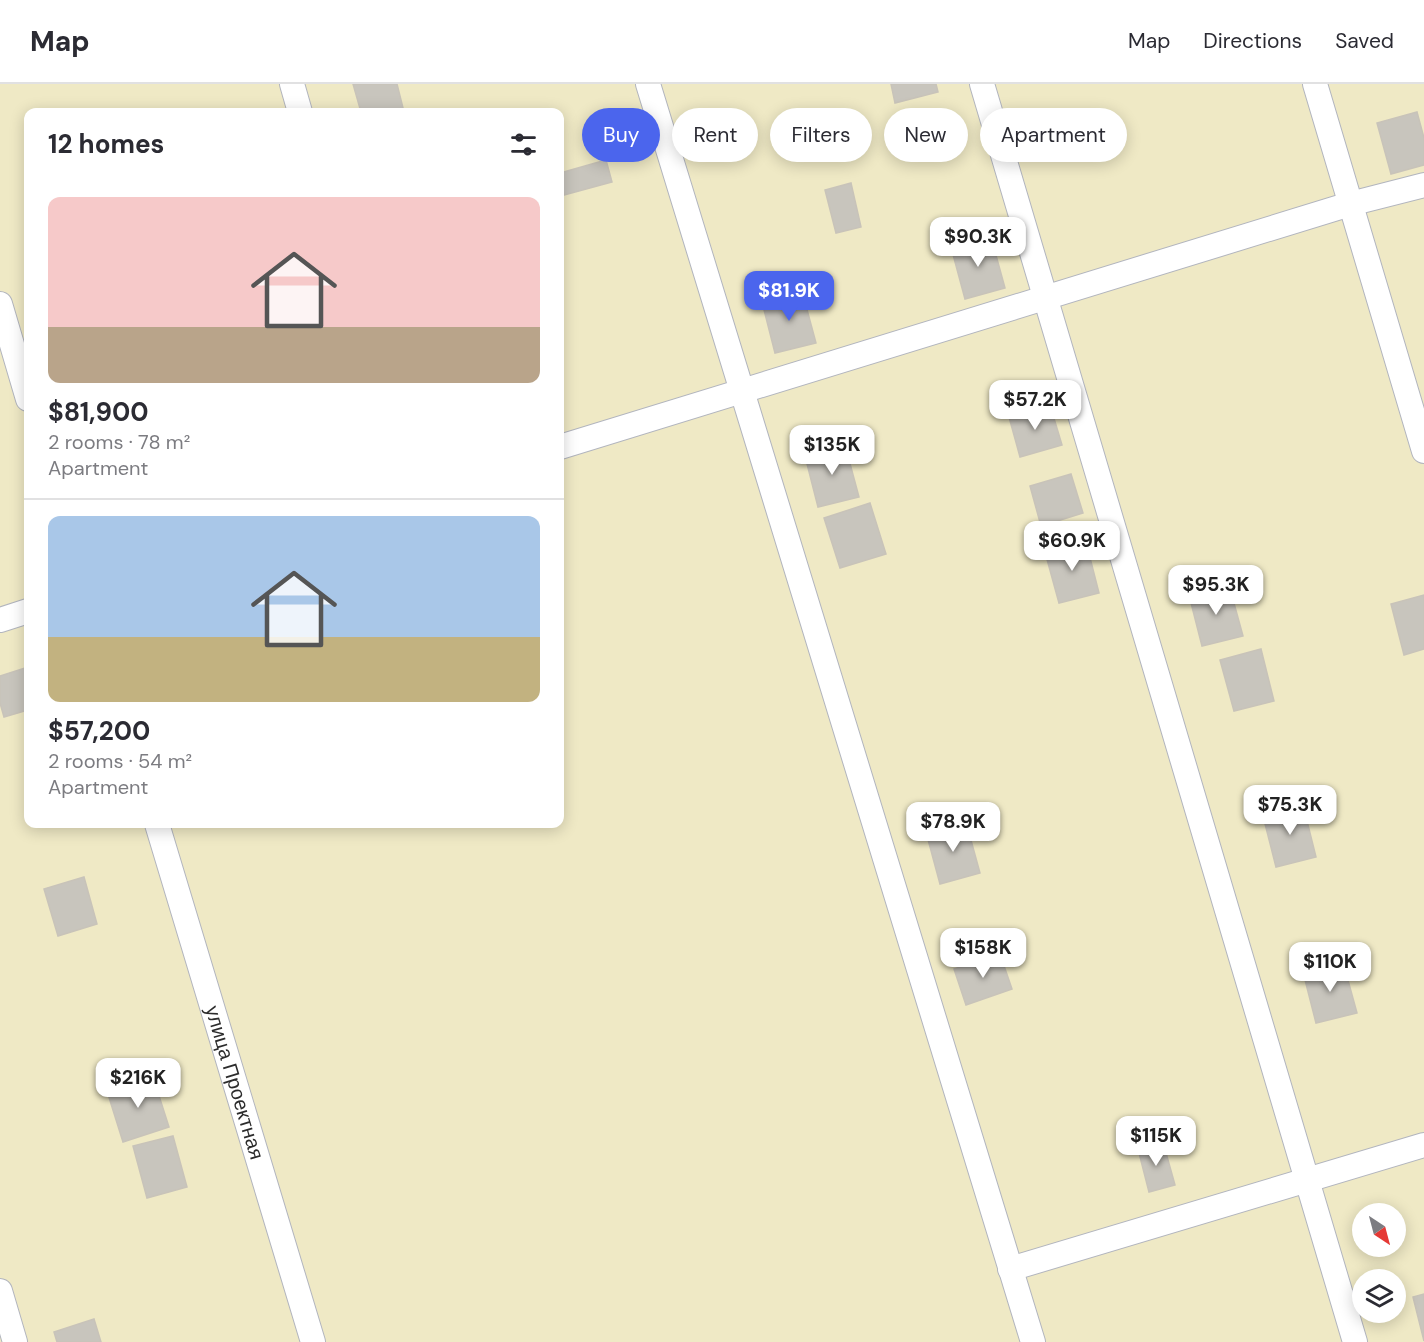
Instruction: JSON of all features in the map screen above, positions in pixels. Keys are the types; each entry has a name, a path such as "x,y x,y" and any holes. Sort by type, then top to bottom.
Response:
{"street":[{"path":"292,84 299,108"},
{"path":"648,84 1033,1342"},
{"path":"982,84 1355,1342"},
{"path":"1315,84 1424,451"},
{"path":"564,446 1350,204 1424,185"},
{"path":"0,304 24,385"},
{"path":"0,620 24,612"},
{"name":"улица Проектная","path":"158,828 313,1342"},
{"path":"1010,1269 1424,1145"},
{"path":"0,1291 15,1342"}],"sand":[{"path":"0,84 1424,84 1424,1342 0,1342"}],"building":[{"path":"353,84 397,84 403,108 360,108"},
{"path":"891,84 936,84 938,92 895,103"},
{"path":"1417,112 1424,138 1424,165 1391,174 1377,123"},
{"path":"607,162 612,182 564,195 564,172"},
{"path":"851,183 861,227 836,233 825,190"},
{"path":"991,237 1005,288 965,299 951,247"},
{"path":"802,291 816,343 775,353 762,302"},
{"path":"1050,405 1062,445 1020,457 1009,417"},
{"path":"845,445 859,497 818,507 805,456"},
{"path":"1071,474 1083,513 1041,526 1030,486"},
{"path":"870,503 886,554 840,568 824,518"},
{"path":"1086,542 1099,593 1059,603 1045,552"},
{"path":"1229,585 1243,636 1202,646 1189,595"},
{"path":"1424,595 1424,649 1404,655 1391,604"},
{"path":"1261,649 1274,701 1234,711 1220,660"},
{"path":"24,668 24,711 4,717 0,703 0,676"},
{"path":"1303,805 1316,857 1276,867 1263,816"},
{"path":"966,822 980,873 940,884 926,832"},
{"path":"84,877 97,924 58,936 44,889"},
{"path":"1000,954 1012,989 966,1005 954,969"},
{"path":"1343,962 1357,1013 1316,1023 1303,972"},
{"path":"153,1077 169,1127 123,1142 107,1091"},
{"path":"173,1136 187,1187 147,1198 133,1146"},
{"path":"1163,1142 1175,1185 1149,1192 1138,1149"},
{"path":"1424,1294 1424,1341 1413,1297"},
{"path":"94,1319 101,1342 57,1342 54,1332"}]}
